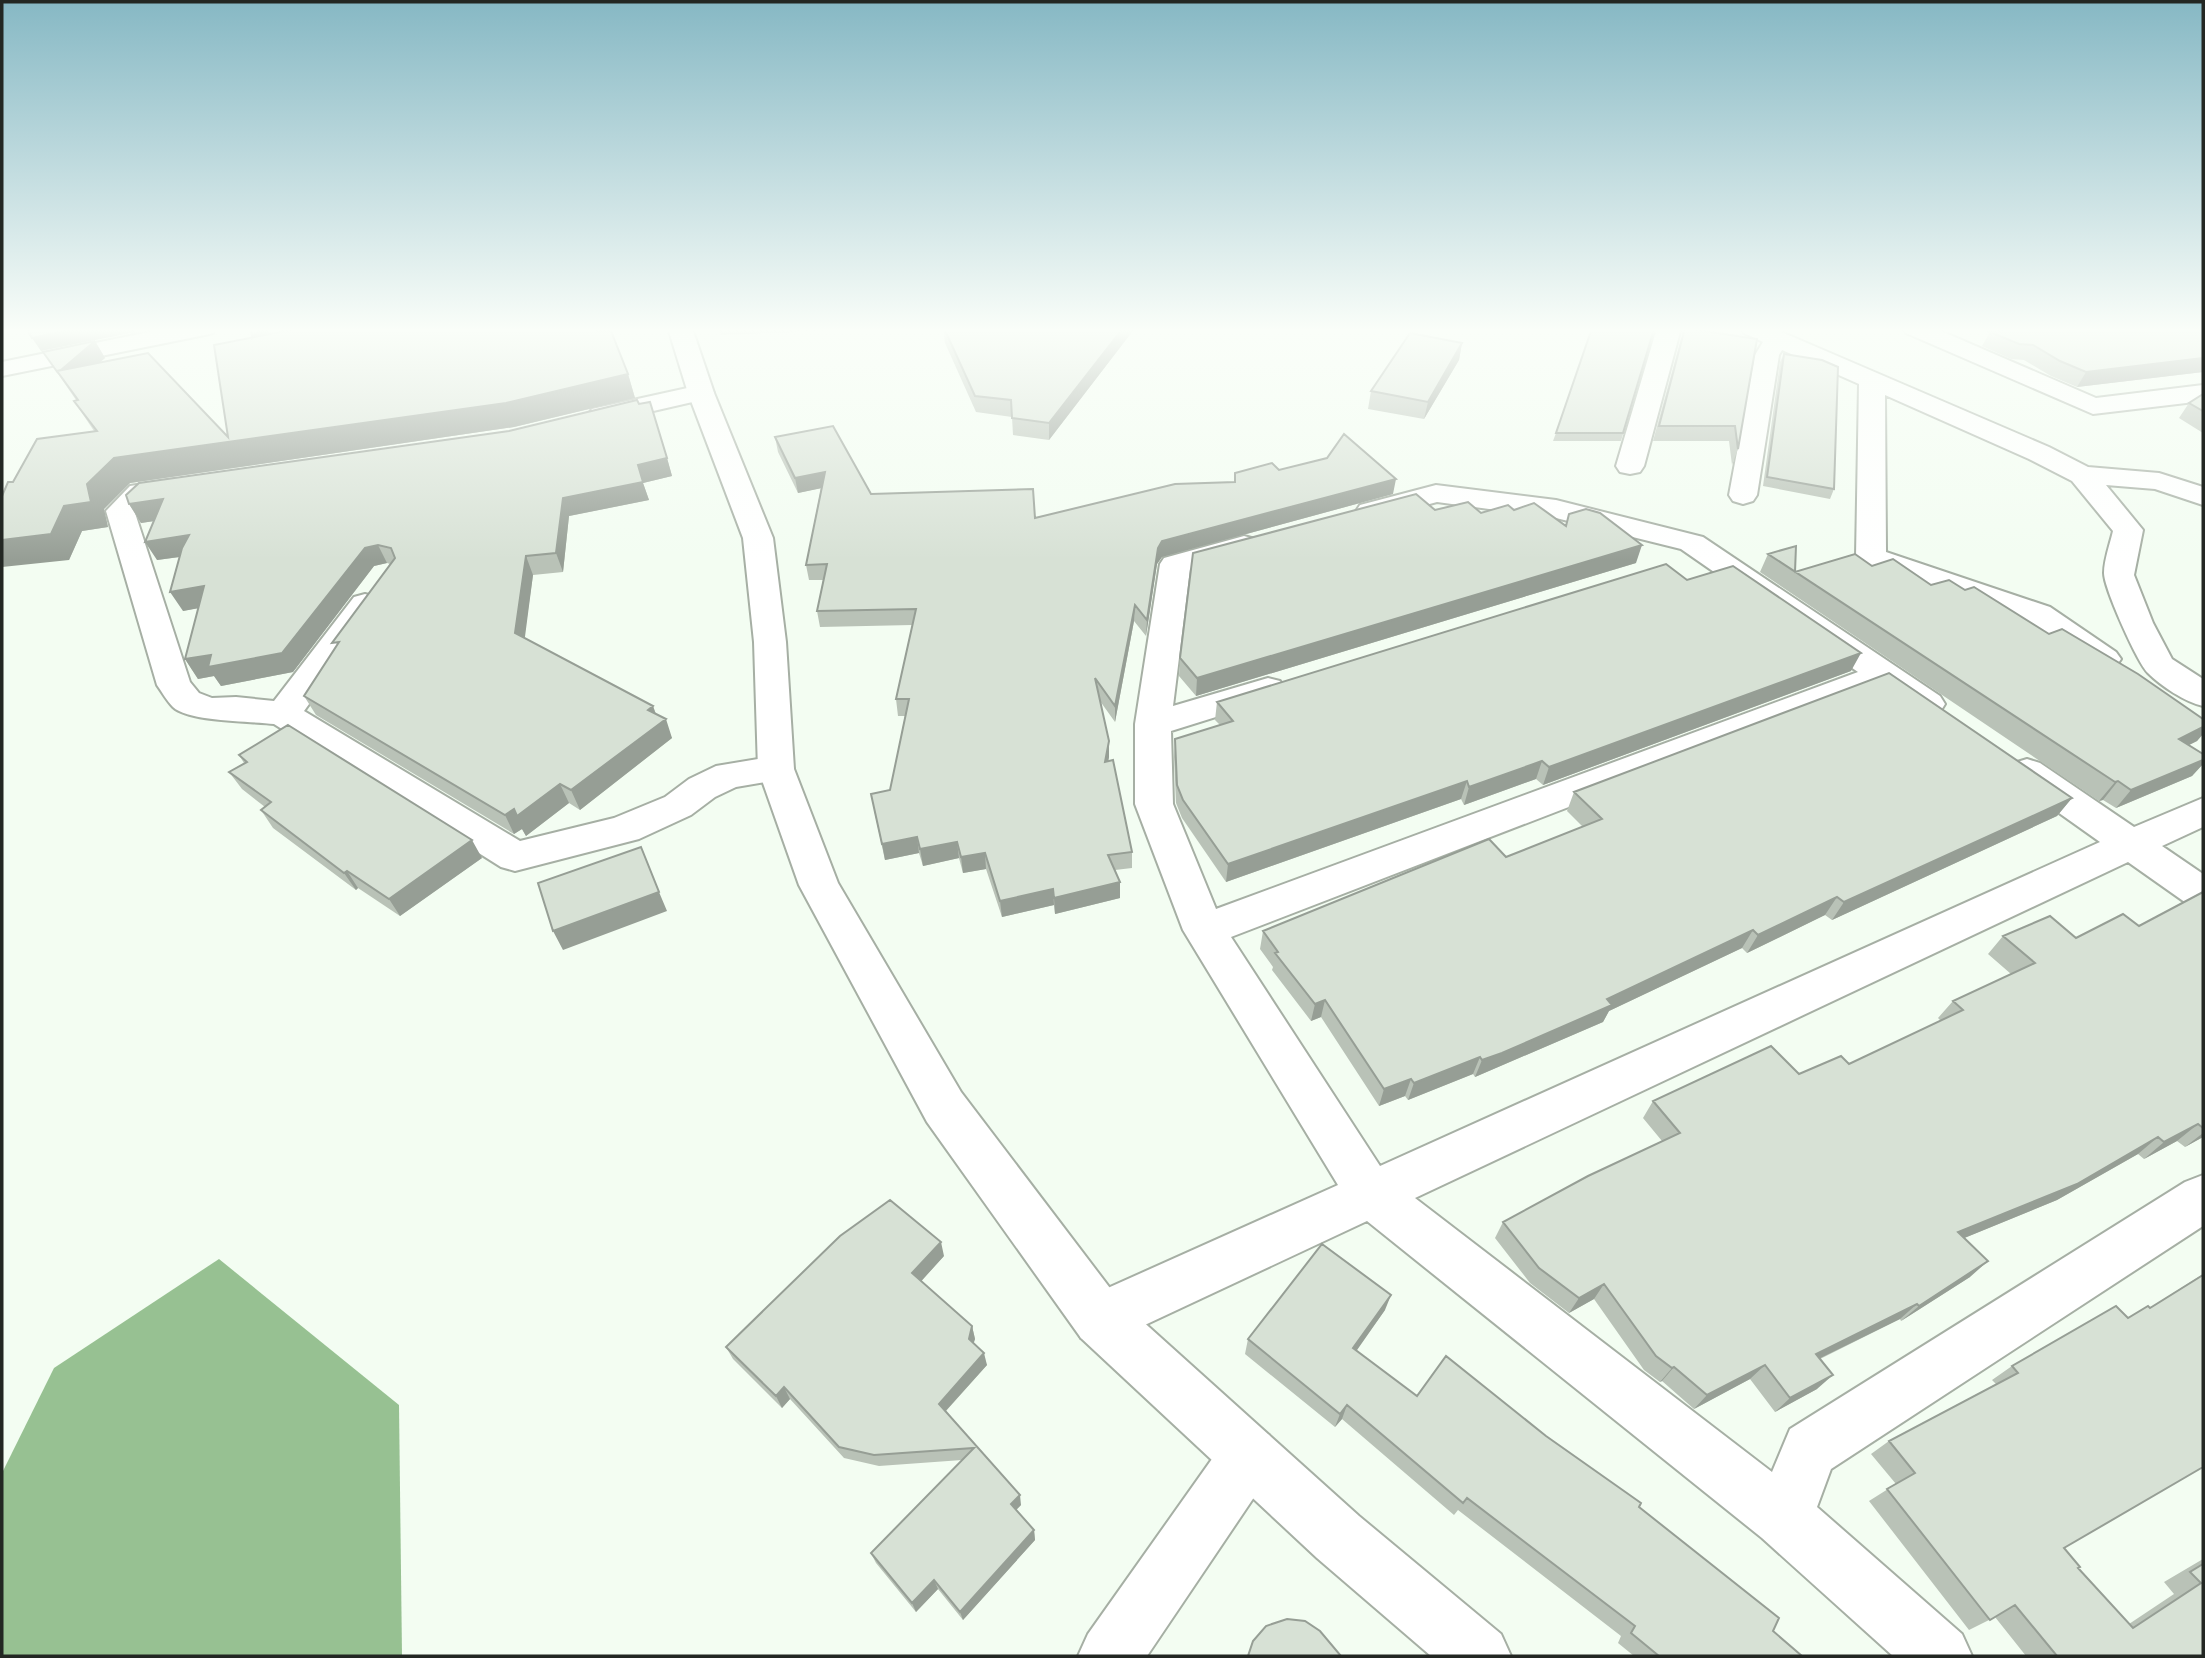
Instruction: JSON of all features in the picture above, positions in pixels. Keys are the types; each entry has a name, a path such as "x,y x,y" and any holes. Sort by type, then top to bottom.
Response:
{"main road":[{"path":"577,422 648,405"},
{"path":"706,405 758,538 770,642 776,769 819,885 944,1107 1100,1319 1338,1537 1479,1656"},
{"path":"1630,467 1647,405"},
{"path":"1743,495 1758,405"},
{"path":"1872,405 1871,557 2039,614 2132,678 2198,707"},
{"path":"1930,405 2082,475 2159,481 2203,496"},
{"path":"2082,475 2128,530 2119,575 2137,623 2159,665 2198,707"},
{"path":"205,482 140,492 120,511 174,685 187,701 211,709 236,708 283,713 515,857 625,829 678,806 702,788 729,775 776,769"},
{"path":"1345,518 1436,493 1556,509 1692,543 1952,720"},
{"path":"1280,536 1175,564 1153,724 1154,804 1204,930 1371,1194 1783,1517 1940,1656"},
{"path":"1669,566 1708,554"},
{"path":"283,713 387,575"},
{"path":"1204,930 1884,674"},
{"path":"1153,724 1298,679"},
{"path":"1997,751 2203,894"},
{"path":"1100,1319 2203,811"},
{"path":"1783,1517 1810,1449 2203,1198"},
{"path":"1110,1656 1249,1455"}],"green space":[{"path":"219,1259 399,1405 402,1656 2,1656 2,1473 54,1368"}],"building":[{"path":"77,405 198,405 228,437 223,405 489,405 114,458 87,484 91,502 64,506 51,534 2,540 2,496 8,482 13,482 37,439 97,431"},
{"path":"615,405 651,405 667,458 638,465 643,482 563,498 556,553 526,556 515,633 653,706 648,710 666,719 571,790 560,784 517,816 514,809 505,815 304,696 339,642 332,643 395,558 391,548 378,545 365,548 282,653 208,667 211,655 185,659 204,586 170,592 182,548 189,535 145,542 163,499 129,504 126,495 139,483 509,431"},
{"path":"1011,405 1063,405 1049,423 1012,418"},
{"path":"1565,405 1631,405 1623,433 1556,433"},
{"path":"1664,405 1746,405 1738,449 1735,426 1659,426"},
{"path":"1777,405 1837,405 1834,489 1767,477"},
{"path":"833,426 871,494 1033,489 1035,518 1175,484 1235,482 1235,473 1272,463 1279,470 1327,458 1344,434 1396,479 1162,541 1158,548 1147,620 1135,605 1115,706 1095,678 1109,741 1105,762 1113,760 1132,852 1108,855 1120,882 1054,898 1053,889 1000,901 985,853 961,857 957,842 920,849 917,837 882,844 871,794 890,790 909,699 896,699 916,609 817,611 827,564 806,565 825,472 795,478 775,437"},
{"path":"1416,494 1435,510 1468,502 1481,513 1508,505 1514,510 1534,503 1566,526 1569,514 1586,509 1600,513 1642,545 1197,678 1180,658 1193,553"},
{"path":"1796,546 1795,572 1768,554"},
{"path":"1855,554 1872,566 1893,559 1931,585 1949,580 1965,590 1974,587 2049,634 2062,629 2138,674 2203,719 2203,727 2179,739 2203,754 2203,760 2131,790 1795,572"},
{"path":"1666,564 1687,580 1733,566 1861,653 1549,767 1542,761 1469,787 1467,781 1228,864 1183,800 1177,785 1175,739 1233,721 1217,702"},
{"path":"1889,673 2072,798 1844,902 1837,897 1758,935 1753,930 1607,999 1612,1005 1502,1053 1482,1060 1480,1057 1414,1083 1411,1079 1384,1089 1325,1000 1315,1004 1275,953 1278,952 1263,931 1489,839 1506,857 1602,819 1574,792"},
{"path":"288,725 472,840 389,899 347,871 344,873 261,810 271,802 229,772 247,762 239,755"},
{"path":"641,847 659,892 553,931 538,883"},
{"path":"2203,892 2203,1128 2198,1124 2164,1142 2158,1137 2077,1184 1958,1232 1988,1261 1919,1306 1917,1304 1816,1354 1833,1375 1790,1398 1765,1365 1707,1395 1674,1367 1656,1356 1604,1284 1579,1298 1539,1268 1503,1222 1588,1176 1680,1133 1653,1101 1771,1046 1799,1074 1841,1056 1849,1064 1963,1010 1953,1001 2035,963 2003,936 2050,916 2076,938 2123,914 2139,926"},
{"path":"890,1200 941,1242 912,1273 972,1326 969,1339 984,1353 939,1404 1020,1495 1011,1504 1034,1530 960,1612 934,1580 912,1603 871,1553 974,1448 874,1455 839,1447 784,1387 776,1396 726,1347 840,1236"},
{"path":"1322,1244 1391,1295 1353,1348 1417,1396 1446,1356 1546,1436 1641,1503 1639,1507 1779,1618 1773,1631 1802,1656 1659,1656 1631,1633 1635,1626 1467,1498 1463,1503 1347,1405 1340,1414 1248,1339"},
{"path":"2203,1275 2203,1467 2064,1548 2080,1567 2078,1568 2133,1628 2201,1583 2190,1572 2203,1564 2203,1656 2057,1656 2015,1605 1990,1620 1887,1489 1915,1473 1889,1441 2018,1373 2012,1366 2116,1306 2128,1318 2148,1306 2150,1308"},
{"path":"1287,1619 1305,1621 1320,1631 1341,1656 1248,1656 1253,1641 1266,1626"}]}
